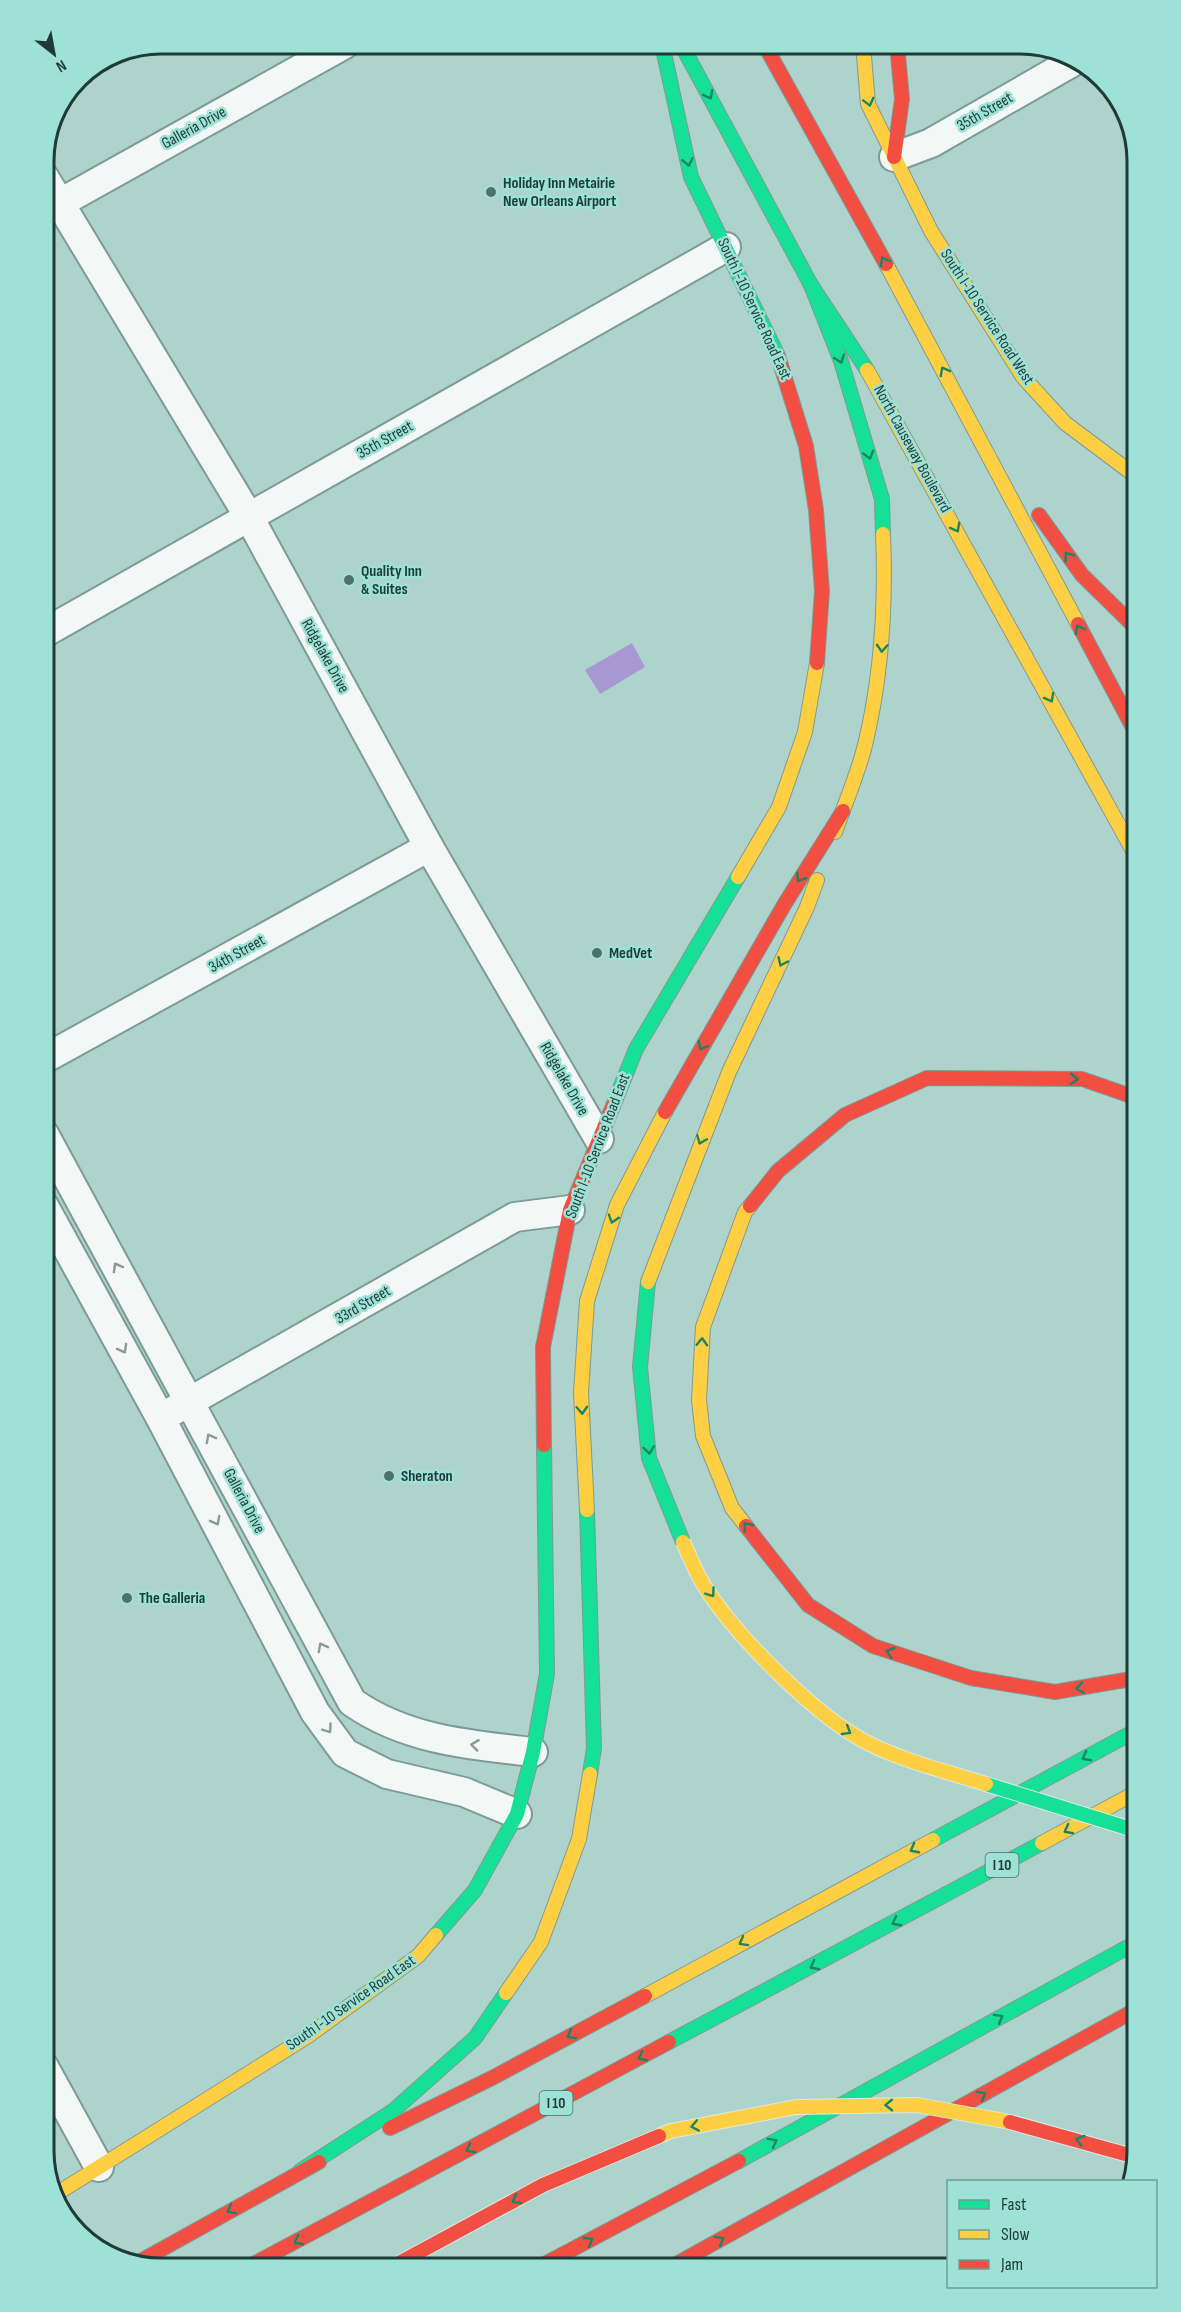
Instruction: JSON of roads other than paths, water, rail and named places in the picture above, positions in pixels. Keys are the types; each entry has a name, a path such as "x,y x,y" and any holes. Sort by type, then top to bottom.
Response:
{"main road":[{"name":"South I-10 Service Road East","path":"62,2191 308,2036 418,1956 476,1890 517,1814 533,1752 547,1674 543,1347 570,1210 636,1049 779,807 805,732 816,677 822,591 816,510 806,446 783,365 691,177 664,54"},
{"name":"North Causeway Boulevard","path":"686,54 811,285 877,385 1127,840"},
{"path":"769,54 971,422 1081,634 1127,717"},
{"name":"South I-10 Service Road West","path":"863,54 868,104 894,157 931,231 1023,377 1065,423 1127,464"},
{"path":"894,157 902,99 898,54"},
{"path":"811,285 841,361 882,499 885,575 881,661 865,746 807,907 721,1092 648,1279 640,1367 649,1458 683,1542 705,1587 769,1664 837,1725 869,1744 918,1763 1127,1828"},
{"path":"971,422 1082,575 1127,618"},
{"path":"148,2257 300,2171 393,2111 475,2038 541,1942 579,1839 594,1748 590,1570 581,1393 587,1301 617,1205 667,1108 784,905 843,811"},
{"path":"1127,1095 1082,1079 1016,1076 927,1078 845,1115 778,1171 745,1212 703,1327 699,1400 703,1436 732,1508 808,1605 873,1646 971,1678 1055,1692 1127,1680"},
{"path":"300,2171 492,2078 1127,1735"},
{"name":"I 10","path":"265,2258 1127,1797"},
{"path":"556,2258 1127,1947"},
{"path":"687,2258 1127,2015"},
{"path":"408,2258 543,2185 671,2131 796,2107 917,2105 1028,2125 1127,2154"},
{"path":"612,2245 642,2213"}],"street":[{"name":"Galleria Drive","path":"54,206 327,54"},
{"name":"35th Street","path":"894,157 931,143 1067,65"},
{"name":"Ridgelake Drive","path":"54,213 249,517 429,848 599,1139"},
{"name":"35th Street","path":"54,627 726,248"},
{"name":"34th Street","path":"54,1054 429,848"},
{"name":"Galleria Drive","path":"54,1152 352,1702 371,1716 440,1741 533,1752"},
{"name":"33rd Street","path":"160,1417 191,1402 515,1217 570,1210"},
{"name":"Galleria Drive","path":"54,1224 160,1417 315,1712 345,1753 387,1774 464,1792 517,1814"},
{"path":"54,2085 99,2167"}],"place":[{"name":"Holiday Inn Metairie New Orleans Airport","path":"491,192"},
{"name":"Quality Inn & Suites","path":"349,580"},
{"name":"MedVet","path":"597,953"},
{"name":"Sheraton","path":"389,1476"},
{"name":"The Galleria","path":"127,1598"}]}
